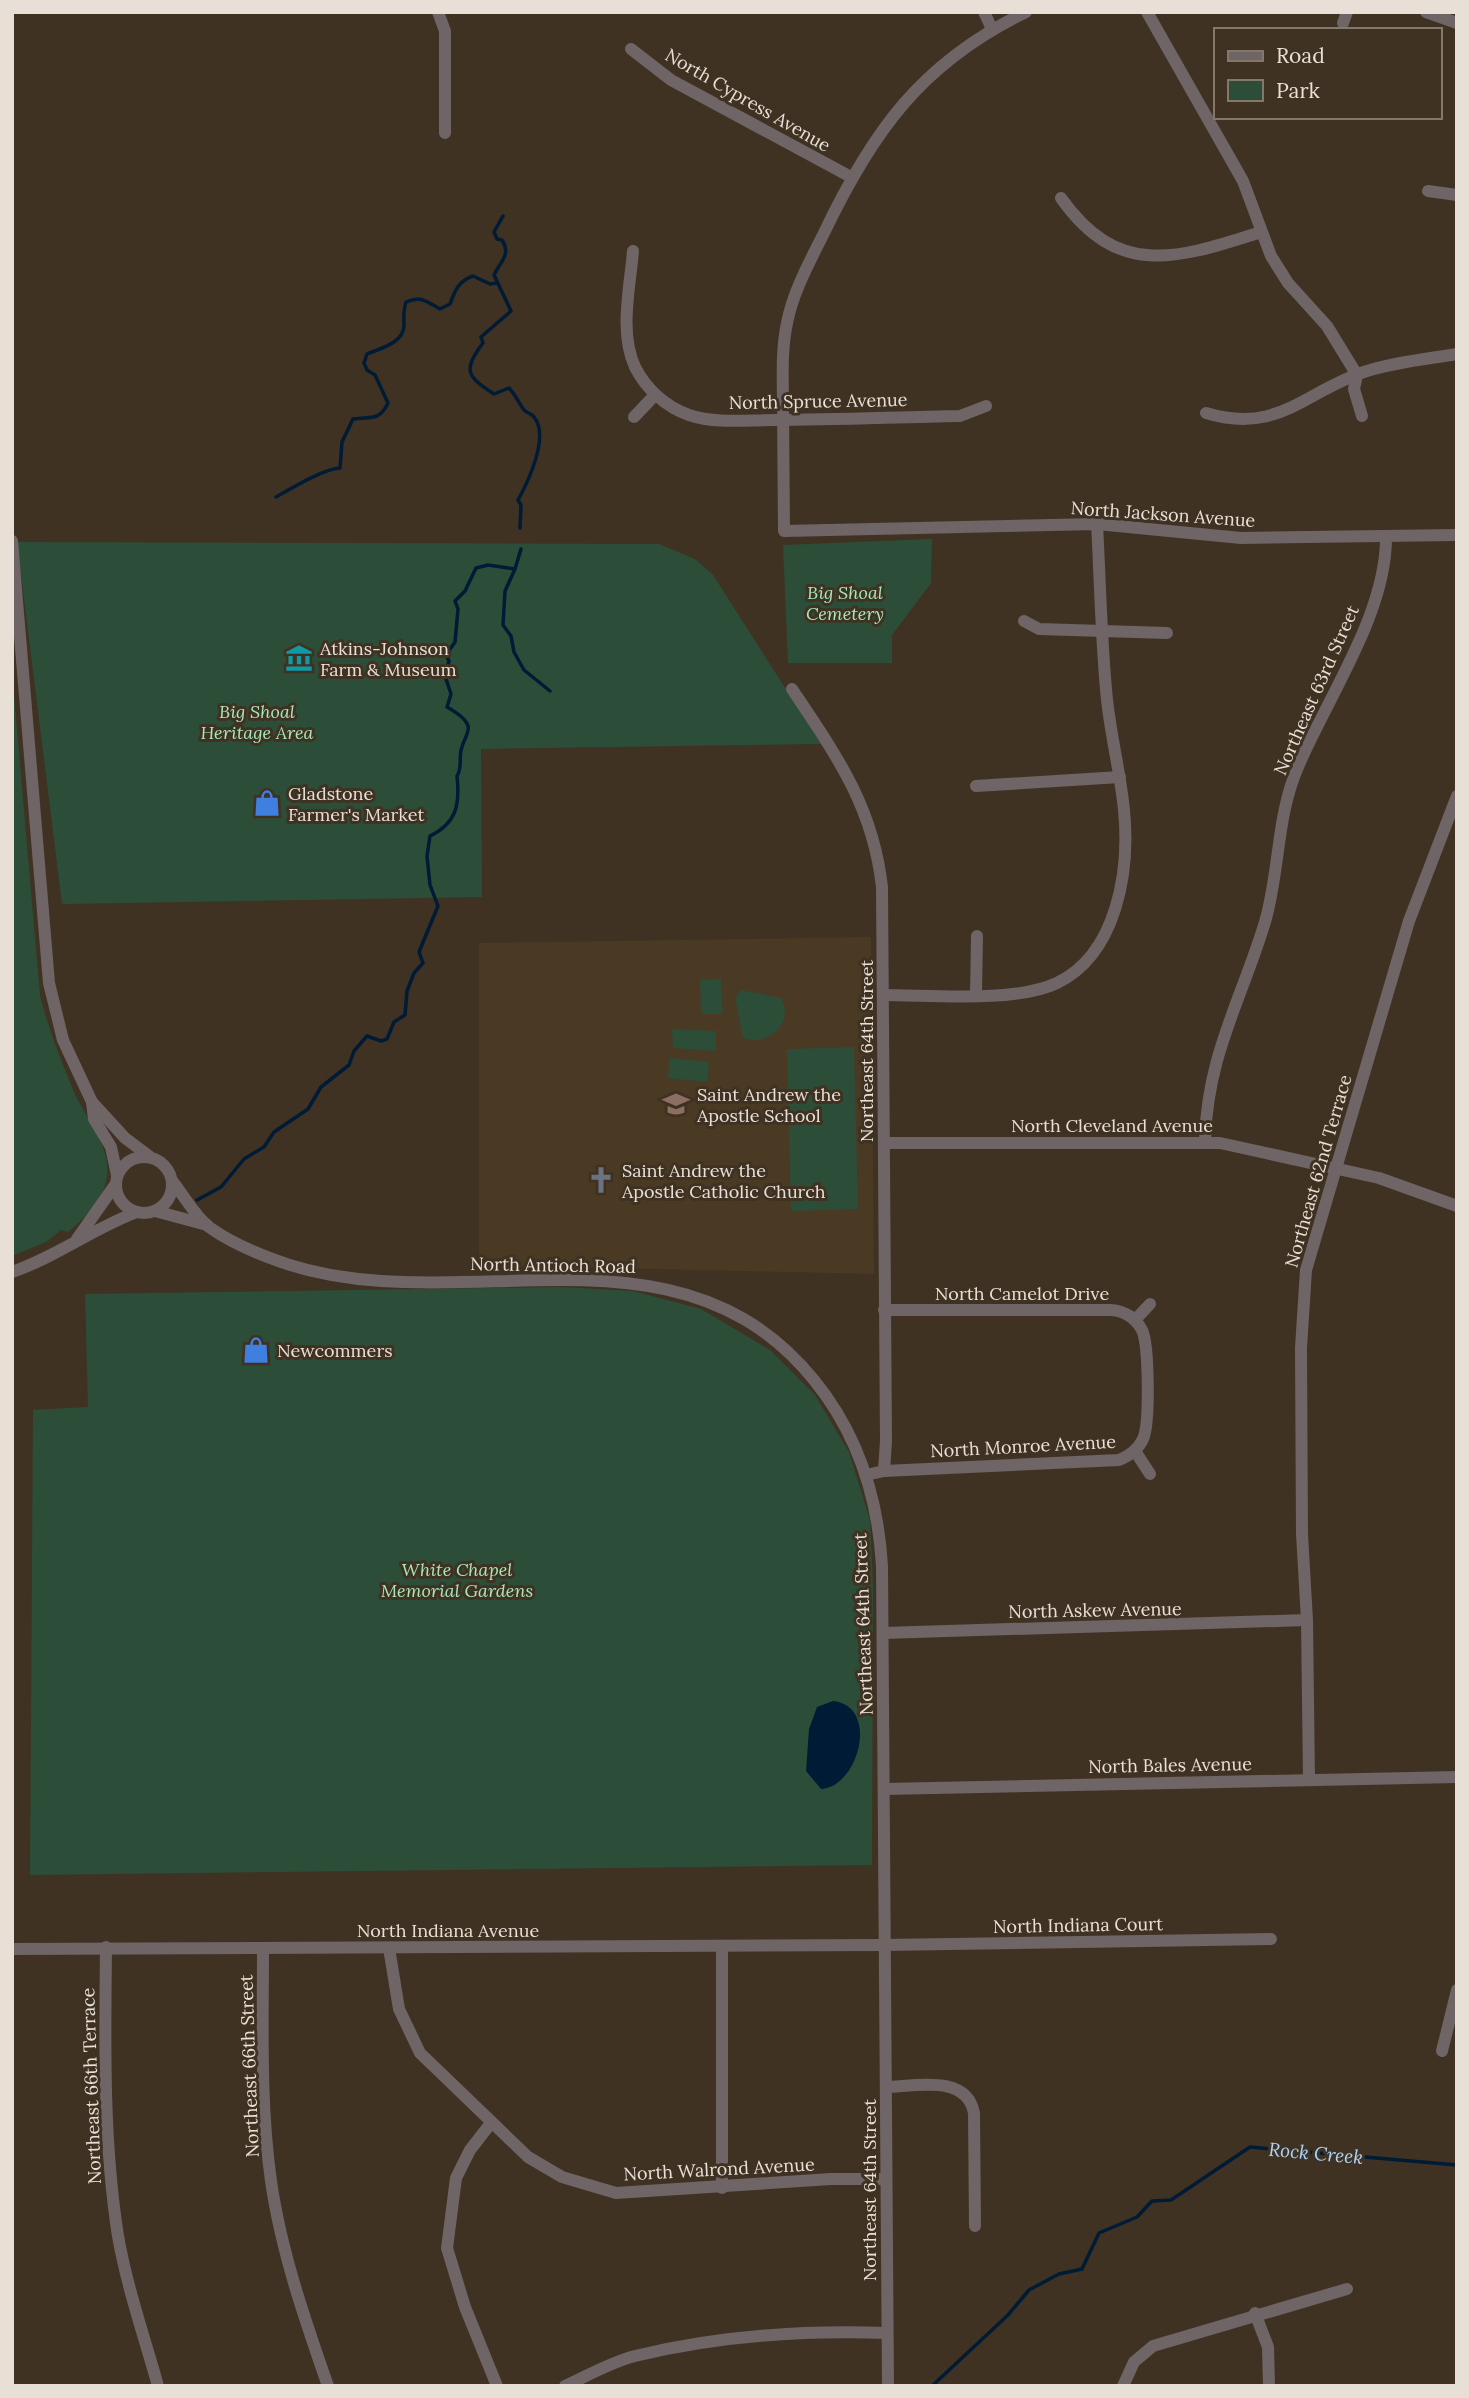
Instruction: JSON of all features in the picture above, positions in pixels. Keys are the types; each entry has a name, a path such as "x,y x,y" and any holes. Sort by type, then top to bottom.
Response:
{"street":[{"path":"438,12 445,31 444,133"},
{"path":"984,12 992,29"},
{"path":"783,420 784,341 792,304 850,177 873,140 912,93 946,61 992,29 1026,12"},
{"path":"1147,12 1243,181 1271,256 1288,283 1327,326 1357,375 1354,389 1362,416"},
{"path":"1426,12 1457,23"},
{"name":"North Cypress Avenue","path":"631,49 671,80 850,177"},
{"path":"1427,191 1457,195"},
{"path":"1061,198 1089,232 1116,248 1139,256 1171,257 1261,232"},
{"name":"North Spruce Avenue","path":"633,251 627,338 635,366 655,395 674,409 701,419 783,420 960,416 986,406"},
{"path":"1206,413 1242,421 1272,416 1357,375 1389,365 1457,354"},
{"path":"634,417 655,395"},
{"name":"North Jackson Avenue","path":"783,420 784,531 1097,524 1241,538 1457,535"},
{"path":"883,995 1014,994 1050,986 1082,966 1102,942 1118,895 1123,862 1125,813 1106,691 1097,524"},
{"name":"Northeast 63rd Street","path":"1205,1141 1206,1108 1214,1062 1264,924 1286,803 1297,768 1381,587 1386,536"},
{"path":"12,541 49,982 63,1040 92,1102 125,1138 166,1166 173,1182 169,1199 155,1211 137,1212 12,1272"},
{"path":"1024,621 1039,629 1167,633"},
{"name":"Northeast 64th Street","path":"792,689 862,802 876,842 882,887 884,1471"},
{"path":"976,786 1120,777"},
{"name":"Northeast 62nd Terrace","path":"1309,1780 1307,1620 1302,1534 1301,1348 1306,1270 1409,921 1457,796"},
{"path":"976,994 977,936"},
{"path":"92,1102 94,1119 111,1147 122,1203 137,1212"},
{"name":"North Cleveland Avenue","path":"884,1143 1205,1141 1335,1167 1411,1187 1457,1206"},
{"path":"77,1240 129,1160 149,1156"},
{"name":"North Antioch Road","path":"173,1182 207,1225 232,1242 305,1270 340,1278 402,1282 614,1280 685,1293 734,1315 786,1349 839,1415 866,1475"},
{"name":"North Antioch Road","path":"155,1211 207,1225"},
{"path":"1135,1451 1143,1440 1147,1425 1145,1341 1135,1321 1150,1304"},
{"name":"North Camelot Drive","path":"884,1310 1111,1310 1125,1313 1135,1321"},
{"name":"North Monroe Avenue","path":"884,1471 1119,1461 1135,1451 1150,1474"},
{"path":"866,1475 884,1471"},
{"name":"Northeast 64th Street","path":"866,1475 881,1539 888,2386"},
{"name":"North Askew Avenue","path":"883,1633 1307,1620"},
{"name":"North Bales Avenue","path":"884,1789 1457,1777"},
{"name":"North Indiana Court","path":"884,1945 1271,1939"},
{"path":"722,1945 722,2188"},
{"name":"North Indiana Avenue","path":"12,1949 884,1945"},
{"name":"Northeast 66th Terrace","path":"106,1947 106,2100 112,2189 129,2286 158,2386"},
{"name":"Northeast 66th Street","path":"263,1948 263,2092 271,2183 285,2250 328,2386"},
{"name":"North Walrond Avenue","path":"389,1948 399,2009 420,2053 491,2123 545,2168 589,2187 616,2193 872,2177 886,2179"},
{"path":"1442,2051 1457,1990"},
{"path":"886,2087 955,2087 969,2097 974,2113 975,2226"},
{"path":"491,2123 470,2150 456,2178 447,2248 465,2307 497,2386"},
{"path":"1123,2386 1134,2362 1153,2346 1255,2313 1347,2288"},
{"path":"1255,2313 1268,2347 1269,2386"},
{"path":"565,2386 632,2356 727,2339 794,2333 887,2333"}],"shaded area":[{"name":"Saint Andrew the Apostle School","path":"871,937 874,1274 479,1265 479,943"}],"green space":[{"name":"Big Shoal Cemetery","path":"932,539 931,583 892,635 892,663 788,663 783,545"},
{"name":"Big Shoal Heritage Area","path":"17,542 659,544 695,559 713,575 821,744 481,749 482,897 62,904"},
{"path":"12,671 40,996 64,1069 101,1143 107,1176 93,1207 68,1232 61,1230 46,1242 12,1256"},
{"path":"721,979 722,1014 701,1014 700,980"},
{"path":"741,990 781,998 784,1016 777,1031 761,1039 743,1038 735,997"},
{"path":"672,1029 716,1031 716,1051 673,1048"},
{"path":"854,1047 858,1209 791,1211 787,1049"},
{"path":"670,1058 709,1062 707,1082 668,1078"},
{"name":"White Chapel Memorial Gardens","path":"561,1287 633,1291 701,1309 770,1350 815,1395 849,1452 870,1520 873,1586 872,1865 30,1875 33,1410 88,1407 85,1294"}],"water":[{"path":"833,1701 848,1706 856,1717 860,1731 859,1746 846,1775 834,1785 821,1789 806,1771 809,1729 817,1707"}],"waterway":[{"path":"503,216 494,232 497,239 502,240 506,250 494,275 511,311 481,337 483,343 470,366 473,377 494,394 509,388 538,425 540,435 536,459 518,500 521,505 520,528"},
{"path":"276,497 316,475 340,468 342,442 353,419 374,417 385,409 388,403 375,375 367,370 364,363 367,354 391,344 400,336 406,302 420,299 440,309 450,304 458,287 468,278 473,276 490,284 497,283"},
{"path":"197,1200 221,1187 244,1159 264,1147 274,1132 308,1109 321,1087 349,1065 354,1051 367,1036 381,1041 387,1039 394,1022 405,1015 407,991 414,973 423,963 419,952 438,906 430,885 427,856 430,836 446,825 455,812 457,776 468,728 467,723 447,707 451,694 445,676 449,661 446,655 455,642 458,609 455,601 465,591 476,568 488,565 515,569 521,549"},
{"path":"515,569 505,591 503,625 511,636 514,652 524,670 550,691"},
{"name":"Rock Creek","path":"932,2386 1008,2315 1029,2290 1059,2274 1082,2269 1099,2233 1137,2217 1152,2201 1171,2200 1250,2147 1457,2165"}],"place":[{"name":"Atkins-Johnson Farm & Museum","path":"299,658"},
{"name":"Gladstone Farmer's Market","path":"267,803"},
{"name":"Saint Andrew the Apostle School","path":"676,1104"},
{"name":"Saint Andrew the Apostle Catholic Church","path":"601,1180"},
{"name":"Newcommers","path":"256,1350"}]}
